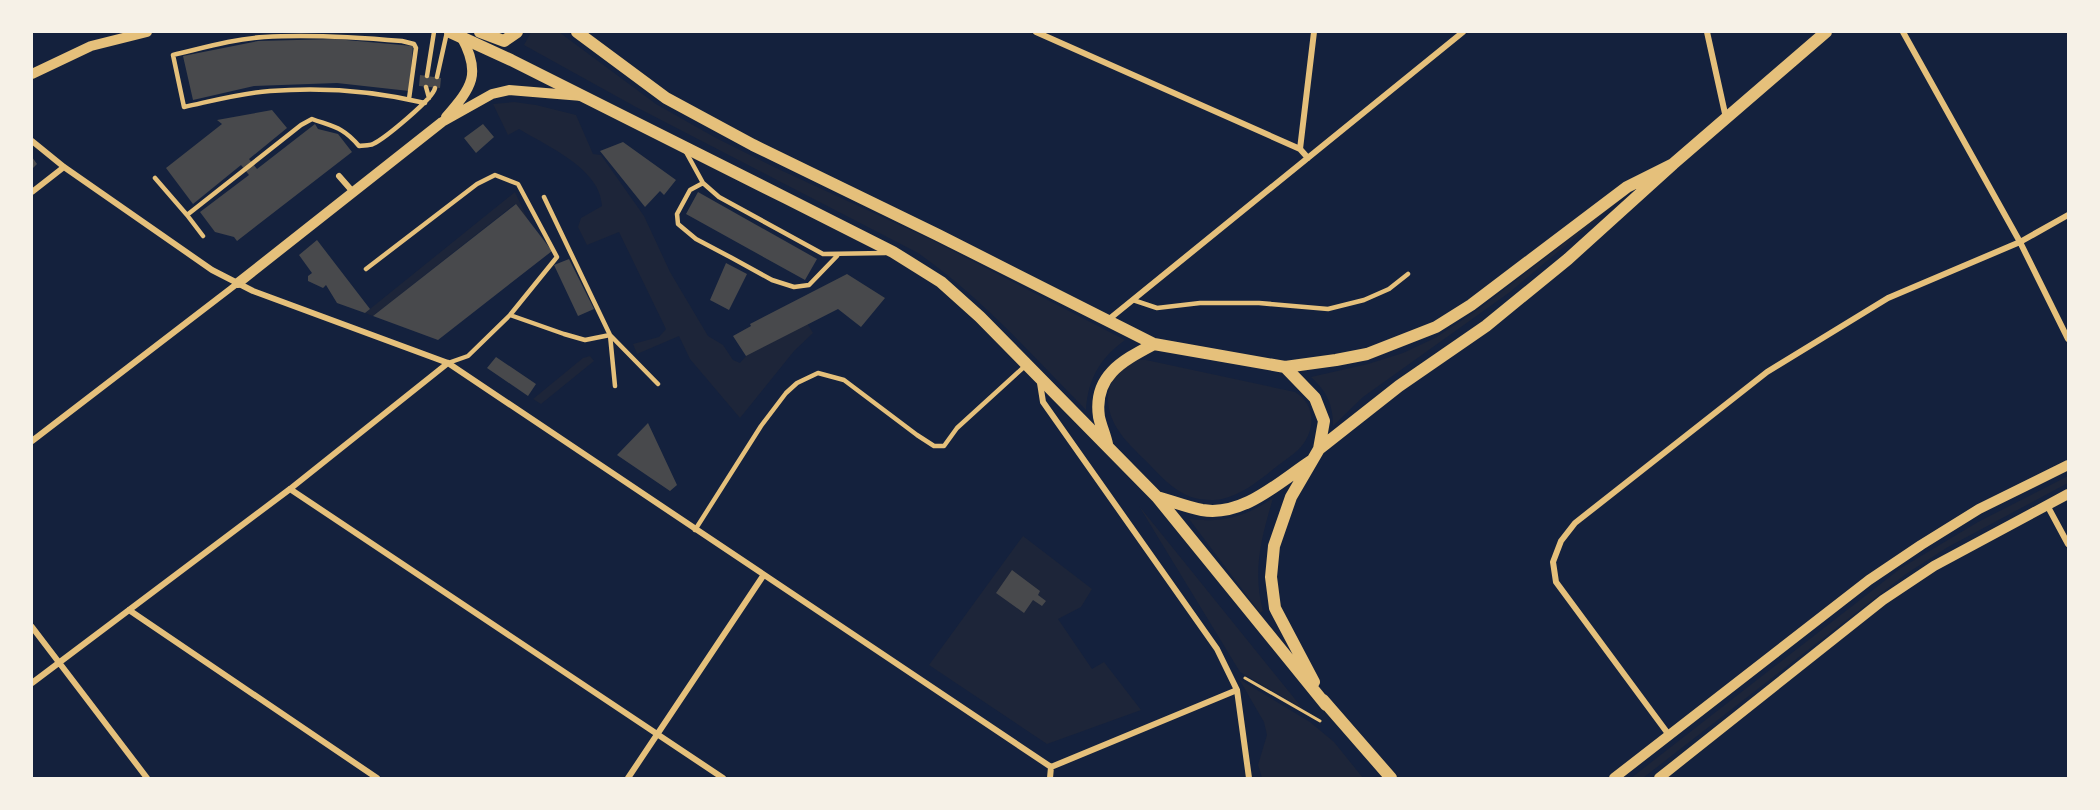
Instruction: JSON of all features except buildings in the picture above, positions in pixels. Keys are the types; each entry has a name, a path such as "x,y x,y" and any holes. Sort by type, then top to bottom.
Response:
{"main road":[{"path":"480,32 504,40 517,32"},
{"path":"577,32 666,98 753,144 1154,344 1285,367 1367,354 1436,327 1471,306 1628,187 1673,164"},
{"path":"1157,497 1204,510 1231,510 1254,499 1317,454 1399,386 1486,326 1568,259 1673,164 1826,32"},
{"path":"453,33 893,252 940,282 980,317 1157,497 1326,705 1391,778"},
{"path":"1107,445 1099,416 1100,392 1110,373 1127,358 1154,344"},
{"path":"1285,367 1316,398 1324,421 1317,454 1291,497 1274,546 1271,577 1275,608 1326,705"}],"street":[{"path":"32,74 91,46 147,32"},
{"path":"1036,32 1300,149 1308,158"},
{"path":"1300,149 1314,32"},
{"path":"1108,320 1463,32"},
{"path":"1707,32 1726,118"},
{"path":"1904,32 2020,242 2068,339"},
{"path":"442,122 465,95 473,66 471,54 453,33"},
{"path":"32,441 442,122 492,94 509,90 584,97"},
{"path":"32,141 64,167 212,270 253,291 448,363 763,576 1051,766"},
{"path":"32,192 64,167"},
{"path":"339,176 353,192"},
{"path":"1669,735 1556,582 1553,562 1561,540 1575,523 1767,372 1888,298 2020,242 2068,214"},
{"path":"32,683 290,489 448,363"},
{"path":"1040,379 1043,402 1217,649 1237,690 1249,778"},
{"path":"1614,778 1869,580 1979,509 2068,465"},
{"path":"290,489 723,778"},
{"path":"1659,778 1883,600 1934,566 2068,494"},
{"path":"2048,504 2068,544"},
{"path":"628,778 763,576"},
{"path":"129,610 377,778"},
{"path":"32,627 147,778"},
{"path":"1051,766 1237,690"},
{"path":"1050,778 1051,766"}],"lane":[{"path":"427,76 434,32"},
{"path":"437,77 453,33"},
{"path":"409,99 416,48 414,44 402,41 328,35 262,37 173,55 184,107 269,91 337,90 409,99 427,101"},
{"path":"426,87 427,101"},
{"path":"187,215 301,125 312,119 348,132 359,146 372,145 427,101 435,88"},
{"path":"684,147 703,183 720,197 823,254 893,252"},
{"path":"366,269 477,184 495,175 518,184 557,257 510,315 468,356 448,363"},
{"path":"156,178 203,236"},
{"path":"703,183 690,190 677,214 678,224 696,239 772,280 794,287 809,285 837,255"},
{"path":"544,197 610,335 658,384"},
{"path":"1133,300 1157,309 1200,303 1259,303 1328,309 1364,300 1389,289 1408,274"},
{"path":"510,315 585,340 610,335"},
{"path":"610,335 615,386"},
{"path":"695,530 761,426 786,393 797,383 818,373 844,380 917,435 934,446 944,446 957,428 1026,364"}],"path":[{"path":"1226,667 1323,723"}],"shaded area":[{"path":"531,32 559,32 656,104 716,138 930,239 1125,340 1109,354 1097,370 1089,389 1086,410 985,308 918,253 634,106 524,45"},
{"path":"514,102 576,115 593,154 601,155 644,216 670,272 708,336 723,345 733,360 740,363 746,356 807,323 813,333 794,351 740,418 690,359 679,336 637,354 633,344 659,337 666,329 619,232 587,245 578,227 581,218 602,206 593,181 571,160 519,129 508,135 493,104"},
{"path":"515,192 529,222 515,204 373,316 365,313"},
{"path":"1626,195 1510,292 1363,397 1333,426 1328,399 1311,377 1368,364 1403,353 1435,338 1480,308"},
{"path":"590,356 594,361 541,404 533,399 583,358"},
{"path":"1138,360 1295,392 1302,397 1310,411 1312,419 1308,435 1294,454 1253,484 1230,497 1211,500 1184,494 1166,481 1128,443 1111,417 1108,401 1110,386 1118,373"},
{"path":"2068,476 2068,483 1948,547 1906,574 1643,778 1631,778 1901,568 1978,522"},
{"path":"1273,498 1265,526 1258,567 1263,611 1260,613 1189,519 1213,520 1233,517 1253,510"},
{"path":"1139,506 1303,709 1240,672"},
{"path":"1023,536 1092,589 1081,607 1058,619 1092,669 1104,662 1141,710 1047,744 929,665"},
{"path":"1239,679 1310,722 1334,742 1363,778 1262,778 1258,765 1267,735 1264,722"}]}
